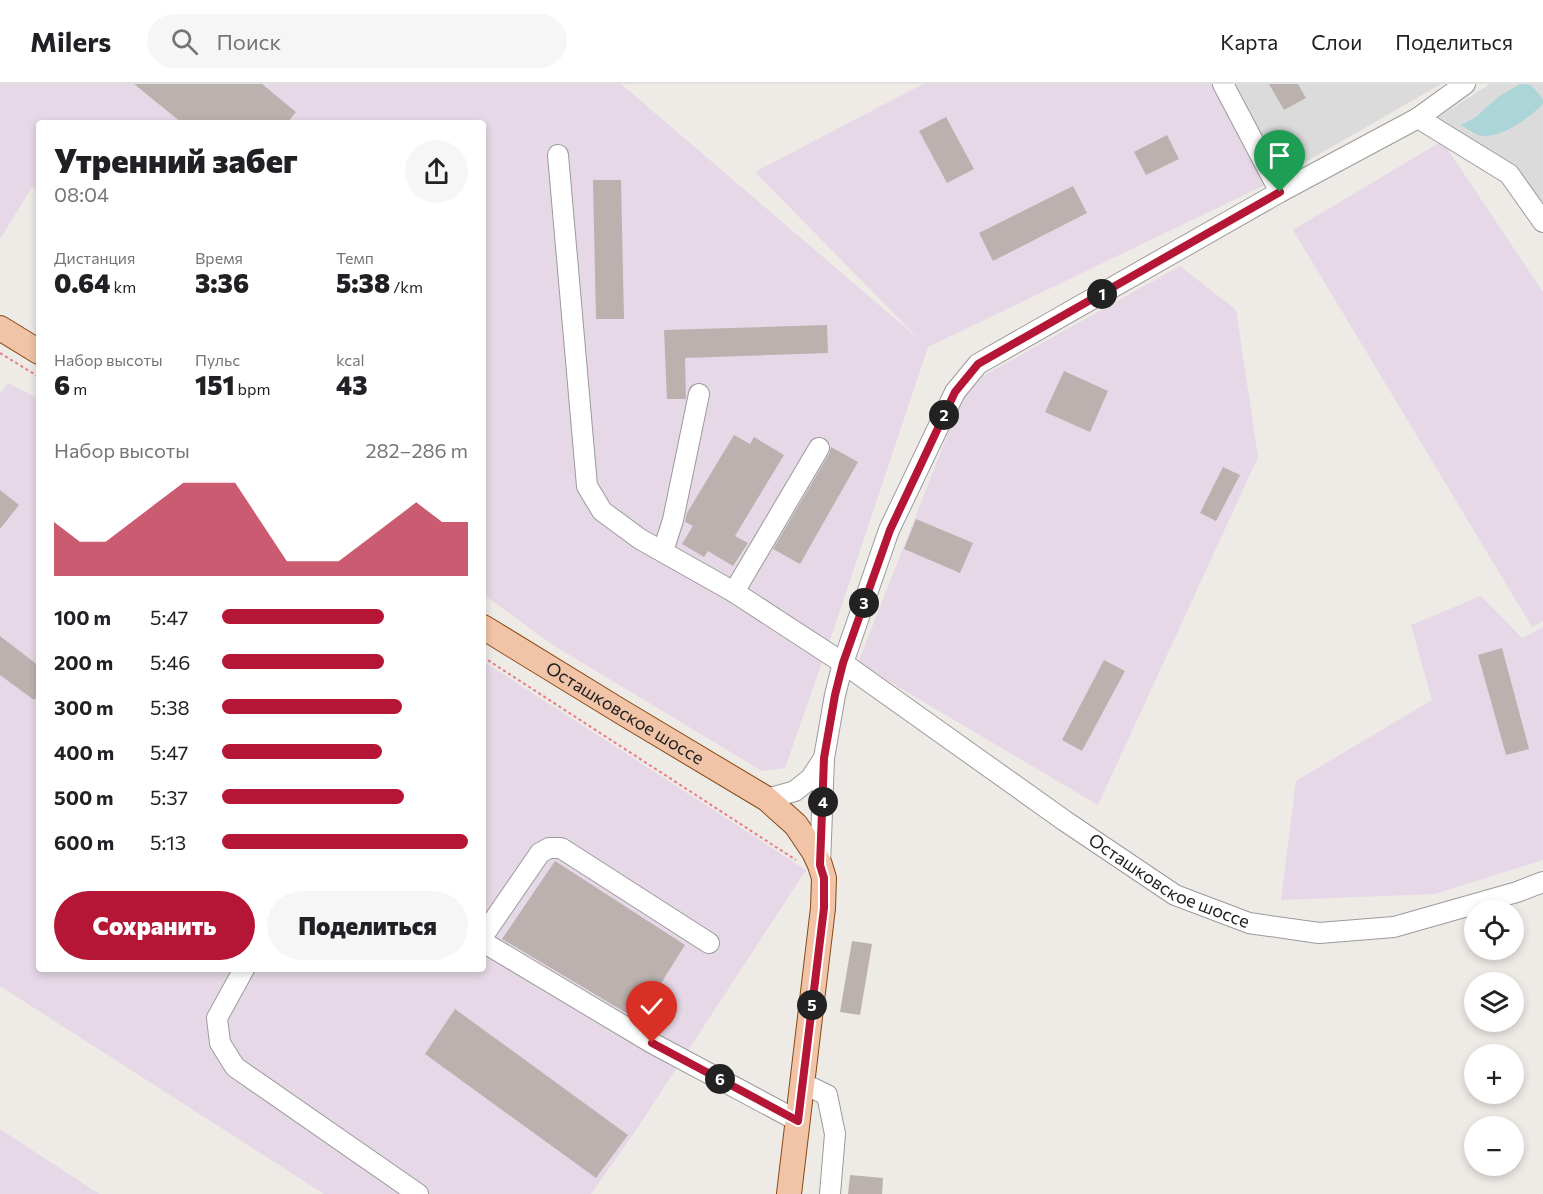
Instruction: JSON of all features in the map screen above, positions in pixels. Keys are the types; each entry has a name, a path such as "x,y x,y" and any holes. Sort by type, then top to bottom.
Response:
{"main road":[{"path":"0,328 36,350"},
{"name":"Осташковское шоссе","path":"486,629 767,799 796,825 806,838 822,872"},
{"path":"789,1194 824,908 822,872"}],"street":[{"path":"1223,84 1280,192"},
{"path":"822,872 824,758 843,663 890,530 955,392 978,364 1280,192 1418,118 1465,84"},
{"path":"1418,118 1509,174 1543,222"},
{"name":"Осташковское шоссе","path":"558,155 587,486 602,511 640,539 734,592 843,663 1175,895 1249,923 1319,933 1394,927 1517,892 1543,882"},
{"path":"663,551 673,520 699,394"},
{"path":"734,592 819,448"},
{"path":"767,799 795,791 811,778 824,758"},
{"path":"486,932 540,853 549,848 561,848 710,943"},
{"path":"486,944 652,1043 798,1121"},
{"path":"242,972 217,1018 220,1043 235,1067 418,1194"},
{"path":"802,1083 827,1095 835,1134 830,1194"}],"path":[{"path":"0,354 36,375"},
{"path":"486,659 704,802 822,872"}],"shaded area":[{"path":"0,84 621,84 920,340 755,172 923,84 1215,84 1267,184 928,347 785,768 762,771 553,645 486,596 486,120 36,120 36,190 32,187 0,239"},
{"path":"1235,84 1441,84 1283,175"},
{"path":"1490,84 1543,84 1543,208 1434,120"},
{"path":"1442,141 1543,292 1543,621 1532,627 1293,230"},
{"path":"1180,266 1236,310 1258,457 1098,805 858,663 967,385"},
{"path":"8,383 36,397 36,972 486,972 486,663 806,870 636,1130 591,1194 324,1194 0,986 0,394"},
{"path":"1481,596 1522,638 1543,627 1543,860 1435,894 1281,900 1296,781 1432,700 1411,625"},
{"path":"0,1129 99,1194 0,1194"}],"water":[{"path":"1520,84 1531,85 1543,99 1543,104 1522,122 1504,132 1486,136 1478,135 1461,125 1476,117 1498,97"}],"building":[{"path":"134,84 262,84 296,112 289,120 178,120"},
{"path":"1269,84 1298,84 1306,98 1284,110"},
{"path":"946,117 974,169 947,183 919,131"},
{"path":"1167,135 1179,159 1146,175 1134,152"},
{"path":"593,180 621,180 624,319 596,319"},
{"path":"1073,186 1087,213 993,261 979,233"},
{"path":"827,325 828,353 685,358 686,399 667,399 664,330"},
{"path":"1064,371 1108,391 1090,432 1045,412"},
{"path":"734,435 750,444 754,437 784,455 735,536 748,543 733,566 708,551 704,557 682,544 693,526 685,522 687,513"},
{"path":"831,447 858,462 800,564 773,549"},
{"path":"1223,467 1240,475 1216,521 1200,513"},
{"path":"0,490 19,505 0,529"},
{"path":"916,519 973,543 960,573 904,549"},
{"path":"0,636 36,664 36,698 34,700 0,675"},
{"path":"1502,648 1529,749 1506,755 1478,655"},
{"path":"1104,660 1125,671 1082,751 1062,740"},
{"path":"555,861 685,945 638,1020 502,939"},
{"path":"852,941 872,944 860,1015 840,1012"},
{"path":"455,1009 628,1135 596,1178 425,1054"},
{"path":"850,1175 883,1178 882,1194 848,1194"}],"route":[{"path":"652,1043 798,1121 824,908 824,878 820,865 824,758 835,695 843,663 890,530 955,392 978,364 1280,192"}]}
